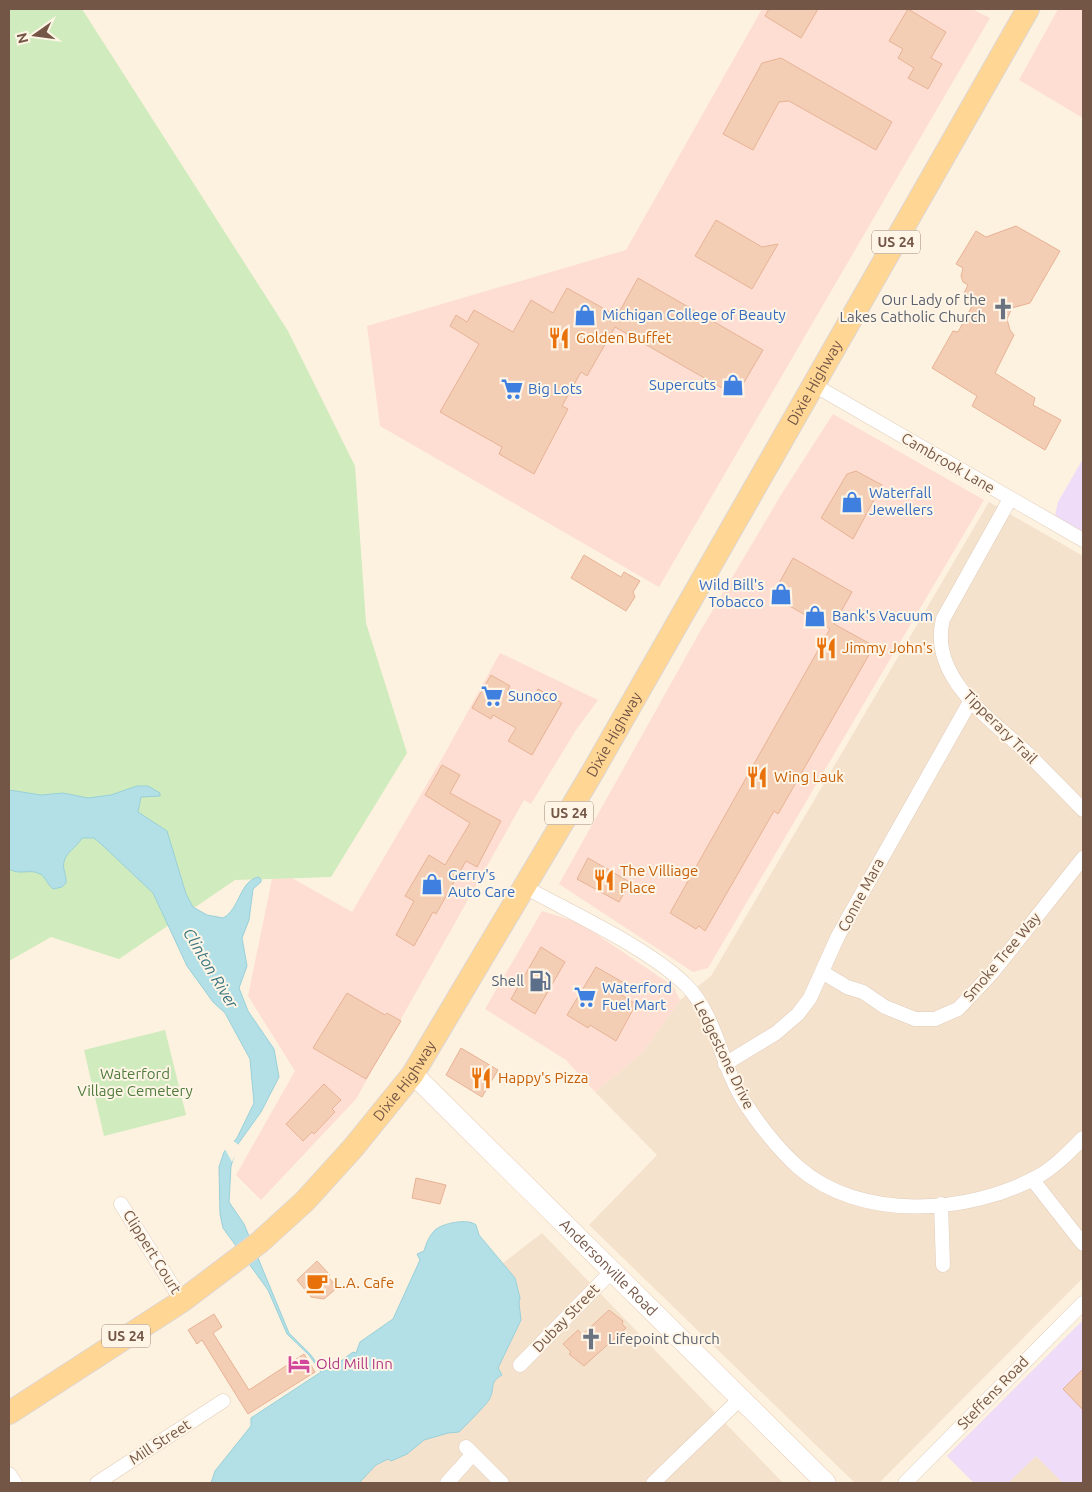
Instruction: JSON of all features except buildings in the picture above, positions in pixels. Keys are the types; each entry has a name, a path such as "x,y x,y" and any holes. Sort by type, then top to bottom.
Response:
{"main road":[{"name":"Dixie Highway","path":"9,1413 182,1301 260,1242 305,1201 353,1148 413,1074 525,887 1028,9"}],"street":[{"name":"Cambrook Lane","path":"814,385 1083,540"},
{"name":"Tipperary Trail","path":"1010,499 943,619 939,639 944,659 953,678 971,700 1083,810"},
{"name":"Conne Mara","path":"725,1064 754,1048 798,1014 814,992 838,936 891,838 971,700"},
{"name":"Smoke Tree Way","path":"822,972 847,987 863,992 885,1007 915,1019 935,1019 958,1010 992,973 1083,858"},
{"name":"Ledgestone Drive","path":"525,887 628,944 681,981 699,1001 725,1064 743,1101 767,1135 799,1168 833,1189 877,1205 913,1207 989,1196 1010,1190 1032,1179 1060,1161 1083,1138"},
{"name":"Andersonville Road","path":"413,1074 826,1483"},
{"path":"1032,1179 1083,1244"},
{"name":"Clippert Court","path":"121,1204 182,1301"},
{"path":"940,1204 944,1265"},
{"name":"Dubay Street","path":"520,1365 612,1270"},
{"name":"Steffens Road","path":"905,1483 1083,1303"},
{"path":"653,1483 741,1398"},
{"name":"Mill Street","path":"97,1483 223,1401"},
{"path":"446,1483 469,1450 502,1483"}],"shaded area":[{"path":"762,9 972,9 990,18 659,587 380,426 367,326 626,250"},
{"path":"1058,9 1083,9 1083,118 1019,80"},
{"path":"833,414 984,500 708,968 693,972 559,884 698,635 781,495"},
{"path":"1083,459 1083,532 1055,516 1058,502"},
{"path":"989,502 1083,556 1083,1278 879,1483 855,1483 589,1225 657,1155 595,1092 642,1053 680,1000 711,976"},
{"path":"500,653 598,700 576,730 531,804 524,800 356,1099 261,1200 236,1175 295,1071 248,996 272,879 292,878 352,912 444,755"},
{"path":"542,911 580,923 673,986 680,1000 642,1053 595,1092 566,1060 485,1009"},
{"path":"542,1233 783,1483 315,1483 472,1287"},
{"path":"1083,1320 1083,1483 1063,1483 1036,1456 1008,1483 974,1483 947,1456"},
{"path":"1036,1456 1063,1483 1008,1483"}],"green space":[{"path":"9,9 82,9 288,331 355,466 366,623 407,753 331,877 235,880 119,959 51,937 9,961"},
{"name":"Waterford Village Cemetery","path":"165,1030 186,1115 104,1136 84,1050"}],"water":[{"name":"Clinton River","path":"137,786 148,786 160,793 160,796 141,797 138,812 167,831 186,894 193,907 207,915 223,918 229,914 247,884 258,877 261,879 261,882 253,889 249,920 242,938 247,966 239,988 248,1011 274,1049 279,1077 261,1112 238,1144 231,1166 229,1202 244,1224 289,1333 310,1354 323,1371 338,1368 337,1364 353,1352 356,1353 360,1342 393,1319 420,1260 417,1254 424,1251 428,1240 435,1230 449,1223 467,1222 476,1225 479,1235 515,1278 520,1298 521,1320 498,1368 502,1375 495,1381 489,1400 459,1432 424,1440 407,1454 391,1461 388,1459 376,1465 359,1483 211,1483 215,1471 251,1426 251,1418 321,1372 309,1355 287,1334 268,1290 223,1228 220,1214 219,1167 224,1152 237,1138 254,1103 250,1059 225,1013 213,1002 187,966 153,893 94,838 82,838 65,859 66,883 62,887 53,889 43,876 36,872 17,872 9,869 9,790 41,795 63,793 88,798 111,795"}],"pier":[{"path":"232,1140 240,1146 232,1162 225,1149"}],"place":[{"name":"Our Lady of the Lakes Catholic Church","path":"1003,309"},
{"name":"Michigan College of Beauty","path":"585,315"},
{"name":"Golden Buffet","path":"559,338"},
{"name":"Supercuts","path":"733,385"},
{"name":"Big Lots","path":"512,389"},
{"name":"Waterfall Jewellers","path":"852,502"},
{"name":"Wild Bill's Tobacco","path":"781,594"},
{"name":"Bank's Vacuum","path":"815,616"},
{"name":"Jimmy John's","path":"826,648"},
{"name":"Sunoco","path":"492,696"},
{"name":"Wing Lauk","path":"757,777"},
{"name":"The Villiage Place","path":"604,880"},
{"name":"Gerry's Auto Care","path":"432,884"},
{"name":"Shell","path":"540,981"},
{"name":"Waterford Fuel Mart","path":"585,997"},
{"name":"Happy's Pizza","path":"481,1078"},
{"name":"L.A. Cafe","path":"317,1283"},
{"name":"Lifepoint Church","path":"591,1339"},
{"name":"Old Mill Inn","path":"299,1364"}]}
